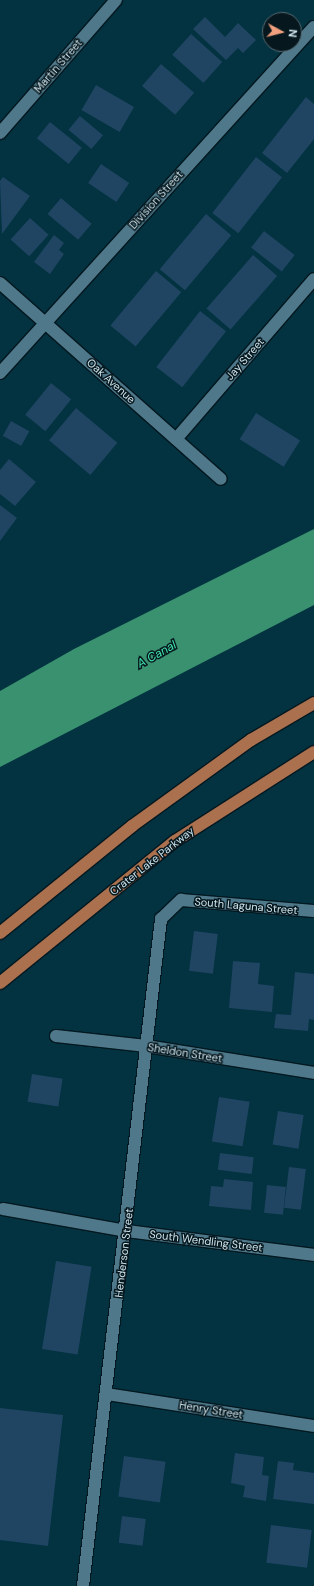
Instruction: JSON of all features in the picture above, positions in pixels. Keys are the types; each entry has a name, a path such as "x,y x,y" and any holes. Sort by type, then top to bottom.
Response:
{"main road":[{"path":"0,933 132,826 252,740 314,703"},
{"name":"Crater Lake Parkway","path":"0,983 175,841 314,752"}],"street":[{"name":"Martin Street","path":"0,133 116,0"},
{"name":"Division Street","path":"0,374 45,322 314,27"},
{"name":"Jay Street","path":"176,439 314,279"},
{"name":"Oak Avenue","path":"0,283 221,479"},
{"name":"South Laguna Street","path":"161,919 181,900 314,911"},
{"name":"Henderson Street","path":"83,1586 127,1231 161,919"},
{"name":"Sheldon Street","path":"56,1036 146,1046 314,1073"},
{"name":"South Wendling Street","path":"3,1209 127,1231 314,1255"},
{"name":"Henry Street","path":"107,1394 314,1426"}],"water":[{"name":"A Canal","path":"314,529 314,605 0,767 0,691 74,649"}],"building":[{"path":"205,17 225,37 238,23 256,40 243,53 238,48 226,60 193,29"},
{"path":"191,34 222,62 203,83 172,55"},
{"path":"161,64 194,93 175,115 142,86"},
{"path":"96,85 134,107 120,132 82,110"},
{"path":"306,97 314,104 314,139 287,173 262,153"},
{"path":"80,116 103,135 91,149 68,130"},
{"path":"50,122 82,148 69,164 37,138"},
{"path":"256,157 282,177 238,233 212,213"},
{"path":"101,164 129,183 116,202 88,183"},
{"path":"3,177 30,196 2,234 0,181"},
{"path":"61,198 92,224 78,240 48,214"},
{"path":"206,214 231,235 185,290 160,269"},
{"path":"30,218 49,235 29,256 11,240"},
{"path":"264,231 295,255 282,272 251,248"},
{"path":"54,235 64,243 59,250 64,254 50,274 34,262"},
{"path":"253,255 277,276 231,330 206,309"},
{"path":"156,271 181,292 136,347 110,325"},
{"path":"200,311 226,331 182,387 156,367"},
{"path":"51,383 71,399 45,431 25,415"},
{"path":"76,408 117,443 90,475 49,440"},
{"path":"256,413 300,441 284,467 240,439"},
{"path":"11,421 29,431 21,446 3,436"},
{"path":"9,459 36,482 15,506 0,494 0,470"},
{"path":"0,505 17,518 0,541"},
{"path":"194,931 218,934 213,974 189,971"},
{"path":"233,961 260,963 258,984 274,986 272,1012 229,1008"},
{"path":"295,972 314,974 314,1020 309,1019 308,1031 274,1028 276,1014 291,1015"},
{"path":"32,1074 63,1079 58,1107 28,1102"},
{"path":"219,1097 250,1102 243,1146 212,1141"},
{"path":"278,1111 304,1115 298,1149 273,1145"},
{"path":"220,1153 254,1157 252,1174 218,1170"},
{"path":"289,1167 306,1169 301,1210 284,1208"},
{"path":"224,1179 253,1182 251,1210 209,1206 211,1186 223,1187"},
{"path":"267,1185 286,1187 283,1215 264,1213"},
{"path":"56,1261 92,1267 78,1355 42,1349"},
{"path":"0,1408 63,1415 48,1546 0,1540"},
{"path":"235,1453 264,1457 262,1475 269,1476 266,1501 243,1497 245,1486 231,1483"},
{"path":"124,1456 166,1462 160,1502 118,1497"},
{"path":"278,1461 294,1463 293,1470 314,1473 314,1504 273,1499"},
{"path":"122,1516 146,1519 143,1546 119,1543"},
{"path":"271,1525 312,1530 307,1568 266,1563"}]}
